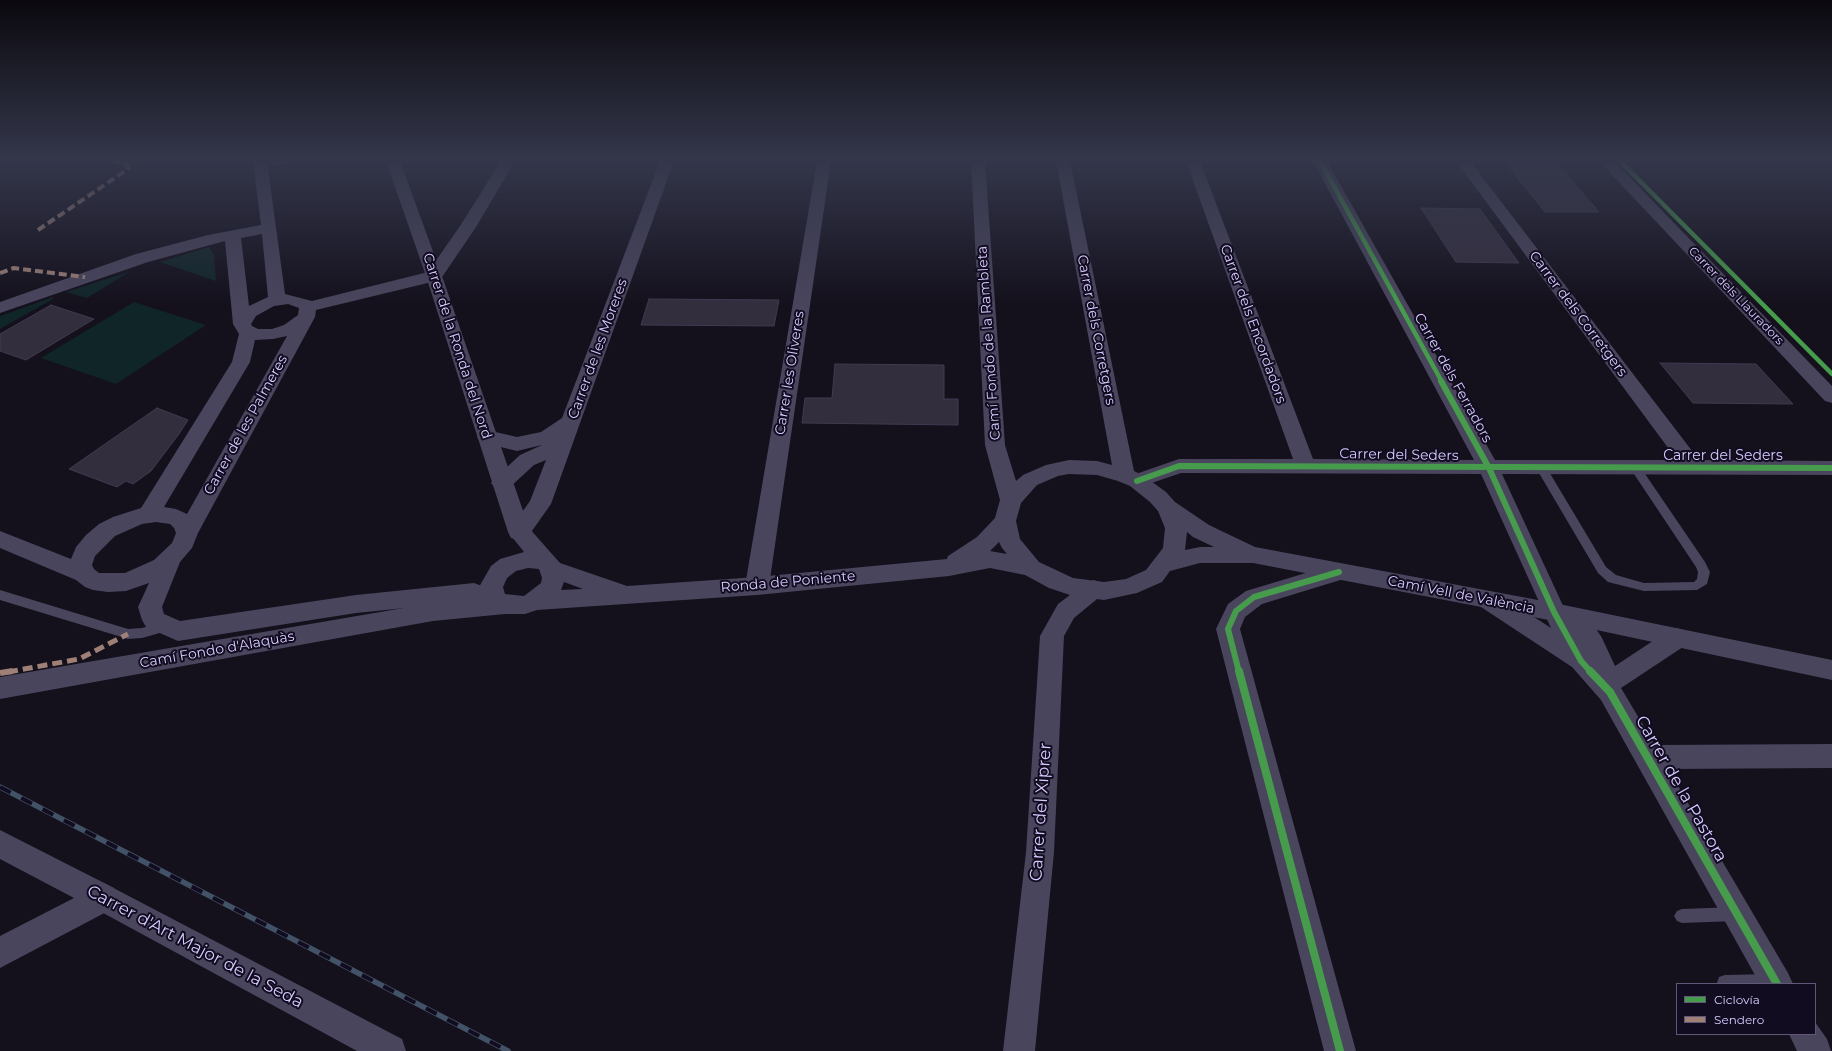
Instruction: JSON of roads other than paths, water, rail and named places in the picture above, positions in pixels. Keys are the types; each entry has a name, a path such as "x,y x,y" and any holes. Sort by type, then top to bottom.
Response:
{"street":[{"path":"267,210 277,300"},
{"name":"Carrer de la Ronda del Nord","path":"410,210 434,276 519,532 549,566"},
{"path":"245,328 262,335 273,334 290,329 307,312 434,276 478,210"},
{"name":"Carrer de les Moreres","path":"519,532 540,504 649,210"},
{"name":"Carrer les Oliveres","path":"757,586 816,210"},
{"name":"Camí Fondo de la Rambleta","path":"981,210 995,445 1008,510 1010,542 1031,568"},
{"name":"Carrer dels Corretgers","path":"1073,210 1130,478"},
{"name":"Carrer dels Encordadors","path":"1211,210 1305,465"},
{"name":"Carrer dels Ferradors","path":"1347,210 1489,468 1565,615"},
{"name":"Carrer dels Corretgers","path":"1500,210 1694,468"},
{"name":"Carrer dels Llauradors","path":"1653,210 1832,397"},
{"path":"0,308 142,258 208,240 269,228"},
{"path":"233,236 245,328"},
{"path":"148,515 241,362 245,317 258,307 277,300 296,300 304,303 307,312"},
{"name":"Carrer de les Palmeres","path":"170,560 181,548 186,533 307,312"},
{"path":"487,438 517,444 547,437 571,421"},
{"path":"502,483 527,460 563,443"},
{"name":"Carrer del Seders","path":"1130,478 1179,466 1305,465 1489,468 1832,468"},
{"name":"Ronda de Poniente","path":"949,567 985,543 1030,480 1053,470 1069,467 1096,468 1130,478"},
{"path":"1031,568 1057,582 1073,587 1104,591 1129,587 1154,576 1174,550 1176,528 1167,507 1158,497 1130,478"},
{"name":"Camí Vell de València","path":"1167,507 1201,531 1253,555"},
{"path":"84,574 81,565 84,553 94,541 107,530 121,523 139,516 156,514 176,517 184,524 186,533"},
{"path":"501,572 528,559 538,560 549,566 554,578 551,587 536,601 520,605 505,605 497,601 492,594 491,587 501,572 519,532"},
{"path":"0,539 84,574 93,581 108,584 126,582 145,576 170,560"},
{"name":"Camí Vell de València","path":"1162,565 1200,555 1253,555 1565,615 1832,670"},
{"name":"Ronda de Poniente","path":"536,601 757,586 949,567 990,559 1031,568"},
{"path":"170,560 150,607 154,620 178,631 356,604 474,592"},
{"name":"Ronda de Poniente","path":"549,566 627,595"},
{"name":"Camí Fondo d'Alaquàs","path":"434,612 474,592 501,572"},
{"path":"1339,572 1254,597 1236,611 1228,629 1340,1051"},
{"name":"Carrer del Xiprer","path":"1019,1051 1040,852 1052,636 1066,611 1094,589"},
{"name":"Carrer de la Pastora","path":"1489,600 1581,661 1609,687"},
{"name":"Camí Fondo d'Alaquàs","path":"0,688 434,612 505,605"},
{"name":"Carrer de la Pastora","path":"1565,615 1581,661"},
{"name":"Carrer de la Pastora","path":"1565,615 1593,645 1606,674 1609,687 1646,757 1776,983"},
{"path":"1609,687 1677,638"},
{"name":"Carrer de la Pastora","path":"1646,757 1832,756"},
{"name":"Carrer d'Art Major de la Seda","path":"0,844 390,1051"},
{"path":"0,953 104,898"},
{"path":"1806,1035 1815,1051"}],"lane":[{"path":"1541,468 1602,570 1612,579 1644,587 1697,586 1703,581 1704,572 1701,565 1635,468"},
{"path":"0,595 128,634 142,633 167,626"},
{"path":"0,604 14,600"},
{"path":"1682,916 1736,914"},
{"path":"1725,983 1776,983"}],"railway":[{"path":"0,787 508,1051"}]}
